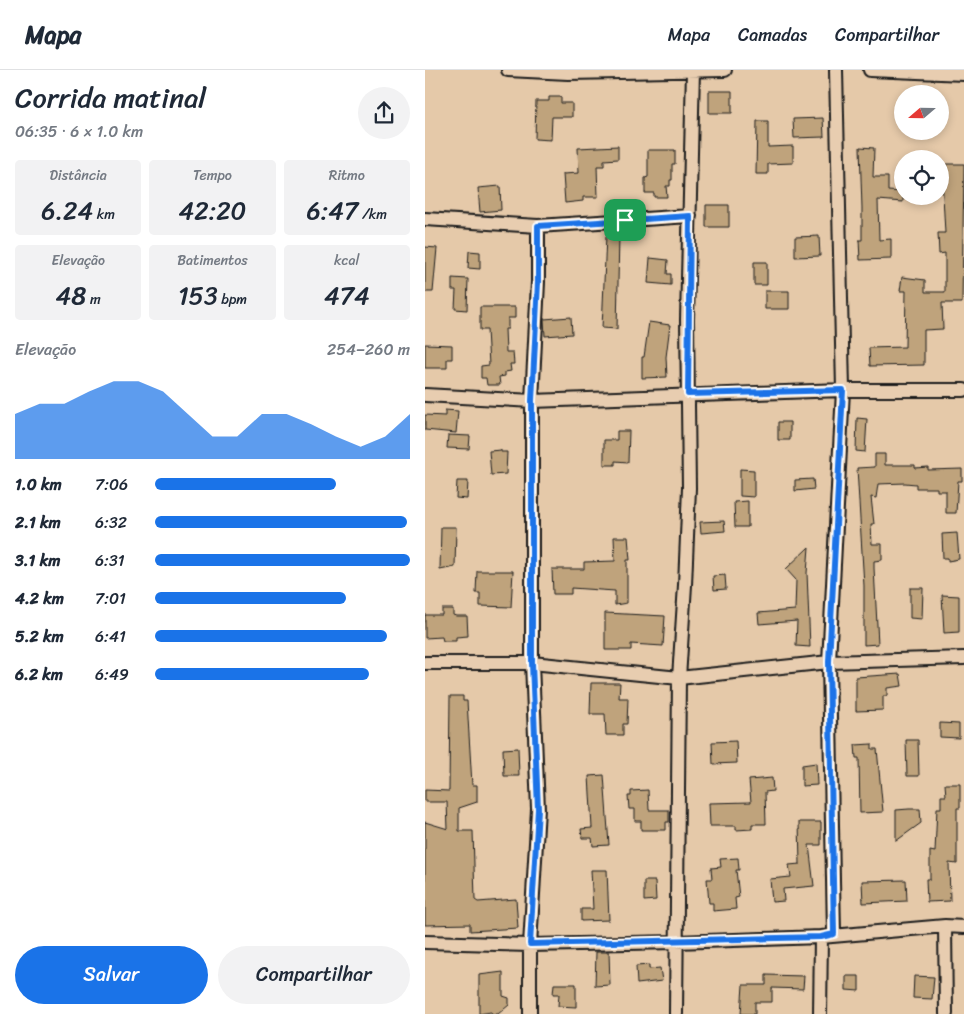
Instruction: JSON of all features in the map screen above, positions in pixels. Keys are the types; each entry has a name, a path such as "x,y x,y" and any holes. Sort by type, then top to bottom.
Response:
{"street":[{"path":"508,70 568,73 725,70"},
{"path":"834,934 829,662 843,390 836,70"},
{"path":"870,70 964,74"},
{"path":"676,1014 679,678 685,585 693,71"},
{"path":"425,219 538,226 690,216"},
{"path":"530,1014 530,944 538,809 532,663 532,401 538,282 538,226"},
{"path":"425,395 532,401 843,390 964,390"},
{"path":"425,663 532,663 679,678 829,662 964,658"},
{"path":"945,926 946,1014"},
{"path":"425,942 530,944 676,942 821,937 834,934 945,926 964,927"},
{"path":"820,1014 821,937"}],"building":[{"path":"709,91 732,91 732,113 709,113"},
{"path":"549,97 561,97 561,103 572,103 572,117 552,117 551,140 535,139 536,101 549,101"},
{"path":"823,118 824,137 794,138 793,119"},
{"path":"757,121 768,121 768,147 793,146 793,163 768,164 768,174 756,174"},
{"path":"618,146 618,159 604,160 604,166 597,166 598,197 583,197 583,201 565,203 563,174 579,173 578,148"},
{"path":"860,147 874,148 873,177 888,177 888,191 894,191 894,201 878,200 879,240 891,239 891,259 860,260 859,240 862,240"},
{"path":"648,150 675,150 675,164 672,164 672,180 670,180 670,186 666,186 667,197 654,197 654,193 645,193 645,178 648,177"},
{"path":"949,164 964,164 962,303 942,303 943,329 924,330 924,365 870,366 869,348 905,347 906,291 900,291 902,277 925,280 925,292 945,292 945,253 939,254 938,233 945,233 944,205 949,205"},
{"path":"500,186 501,210 480,212 478,188"},
{"path":"706,205 729,205 729,227 706,227"},
{"path":"606,236 619,236 617,329 602,328"},
{"path":"819,236 820,256 795,257 795,237"},
{"path":"425,247 437,248 433,292 425,292"},
{"path":"469,251 480,252 480,269 468,268"},
{"path":"650,258 668,260 667,274 671,274 671,285 648,283"},
{"path":"754,262 767,262 767,285 754,285"},
{"path":"452,278 468,279 467,310 455,309 456,290 452,290"},
{"path":"765,291 789,291 789,309 765,309"},
{"path":"480,307 515,307 515,318 508,318 508,329 505,329 506,352 513,352 514,364 510,364 511,371 505,372 505,376 499,377 500,385 487,385 486,378 481,378 481,366 489,365 487,330 480,330"},
{"path":"571,317 572,334 545,336 544,319"},
{"path":"649,322 670,325 666,357 667,377 642,378 642,357 644,357"},
{"path":"425,344 452,345 452,359 447,359 447,368 425,368"},
{"path":"445,410 458,411 456,433 425,430 425,415 445,416"},
{"path":"857,418 867,419 865,452 856,451"},
{"path":"778,422 790,422 790,440 778,440"},
{"path":"617,431 629,431 628,462 615,461 615,465 604,465 604,440 617,440"},
{"path":"448,435 470,436 469,449 447,448"},
{"path":"501,450 501,452 507,452 506,474 491,475 489,451"},
{"path":"875,454 885,454 885,465 915,465 915,468 928,467 928,470 962,469 962,481 958,481 956,513 946,513 946,491 937,491 937,488 916,488 916,484 878,484 876,498 871,497 874,524 871,524 872,544 882,544 882,560 874,561 878,644 864,645 864,586 857,468 875,467"},
{"path":"740,469 754,470 754,497 740,496"},
{"path":"813,479 814,489 795,491 795,480"},
{"path":"457,481 468,481 467,499 456,498"},
{"path":"748,501 748,527 735,527 734,502"},
{"path":"724,521 725,531 701,533 700,522"},
{"path":"441,527 456,527 455,567 440,570"},
{"path":"957,533 959,559 948,561 948,558 943,558 942,534"},
{"path":"614,537 628,537 630,560 627,560 627,603 615,605 615,591 571,588 571,594 553,594 552,569 584,569 584,562 615,561"},
{"path":"809,547 807,573 810,647 796,646 797,621 759,624 758,613 795,610 796,580 786,569"},
{"path":"477,571 513,571 511,607 480,606 480,593 476,593"},
{"path":"725,575 726,589 714,590 713,576"},
{"path":"910,588 923,588 922,619 910,618"},
{"path":"942,595 959,596 959,632 944,633"},
{"path":"442,609 453,609 453,615 456,616 467,616 468,636 456,637 456,641 443,641 442,637 425,638 425,615 442,615"},
{"path":"605,613 665,616 663,646 631,644 631,650 605,650"},
{"path":"900,674 902,686 887,688 887,696 883,696 883,710 856,711 856,677"},
{"path":"591,683 620,683 619,698 628,698 627,724 623,724 623,735 606,735 605,714 590,714"},
{"path":"450,696 463,696 463,701 467,701 472,785 477,785 477,802 459,808 459,831 473,831 475,900 478,902 516,899 518,928 470,931 470,924 425,925 425,822 448,829 447,802 425,802 425,790 449,791"},
{"path":"940,723 959,724 959,738 940,737"},
{"path":"906,740 918,740 919,776 907,776"},
{"path":"736,741 737,763 713,764 712,742"},
{"path":"872,744 872,749 877,749 883,812 860,813 859,758 856,758 855,745"},
{"path":"518,748 519,776 504,776 503,749"},
{"path":"816,763 817,785 802,786 802,765"},
{"path":"604,775 609,845 593,846 592,838 582,838 581,829 592,828 589,776"},
{"path":"772,778 773,791 765,792 766,824 752,824 752,829 736,830 736,826 710,826 709,803 751,802 749,780"},
{"path":"945,784 960,784 960,808 957,808 957,864 949,863 950,901 927,902 926,879 930,879 930,851 935,852 937,808 941,808 941,796 946,796"},
{"path":"648,790 649,810 669,810 669,822 666,822 666,830 641,830 641,821 635,821 635,809 629,809 628,796 631,796 631,791"},
{"path":"920,809 921,823 896,841 896,810"},
{"path":"799,822 821,822 821,845 809,845 814,886 783,889 784,901 772,902 770,879 791,877 789,865 800,864"},
{"path":"738,858 739,870 736,870 739,897 735,898 736,909 713,911 713,903 709,903 707,879 712,879 711,868 721,867 720,859"},
{"path":"591,870 607,870 609,920 581,921 581,909 593,909"},
{"path":"906,880 907,901 863,903 862,881"},
{"path":"644,881 655,881 656,900 644,901"},
{"path":"596,952 609,952 610,985 595,986"},
{"path":"649,965 649,969 660,968 662,981 637,984 636,966"},
{"path":"503,972 503,996 509,998 509,1005 498,1014 492,1014 491,1012 479,1014 479,975"},
{"path":"766,975 804,976 803,989 772,988 772,1002 755,1002 755,1014 741,1014 743,985 766,985"},
{"path":"846,976 859,976 859,991 846,990"},
{"path":"914,976 934,977 932,999 913,998"},
{"path":"554,984 576,984 576,1007 558,1006 559,994 553,994"}],"route":[{"path":"690,216 687,320 688,394 843,390 829,662 834,934 821,937 676,942 530,944 538,809 532,663 532,401 538,282 538,226 625,220 690,216"}]}
